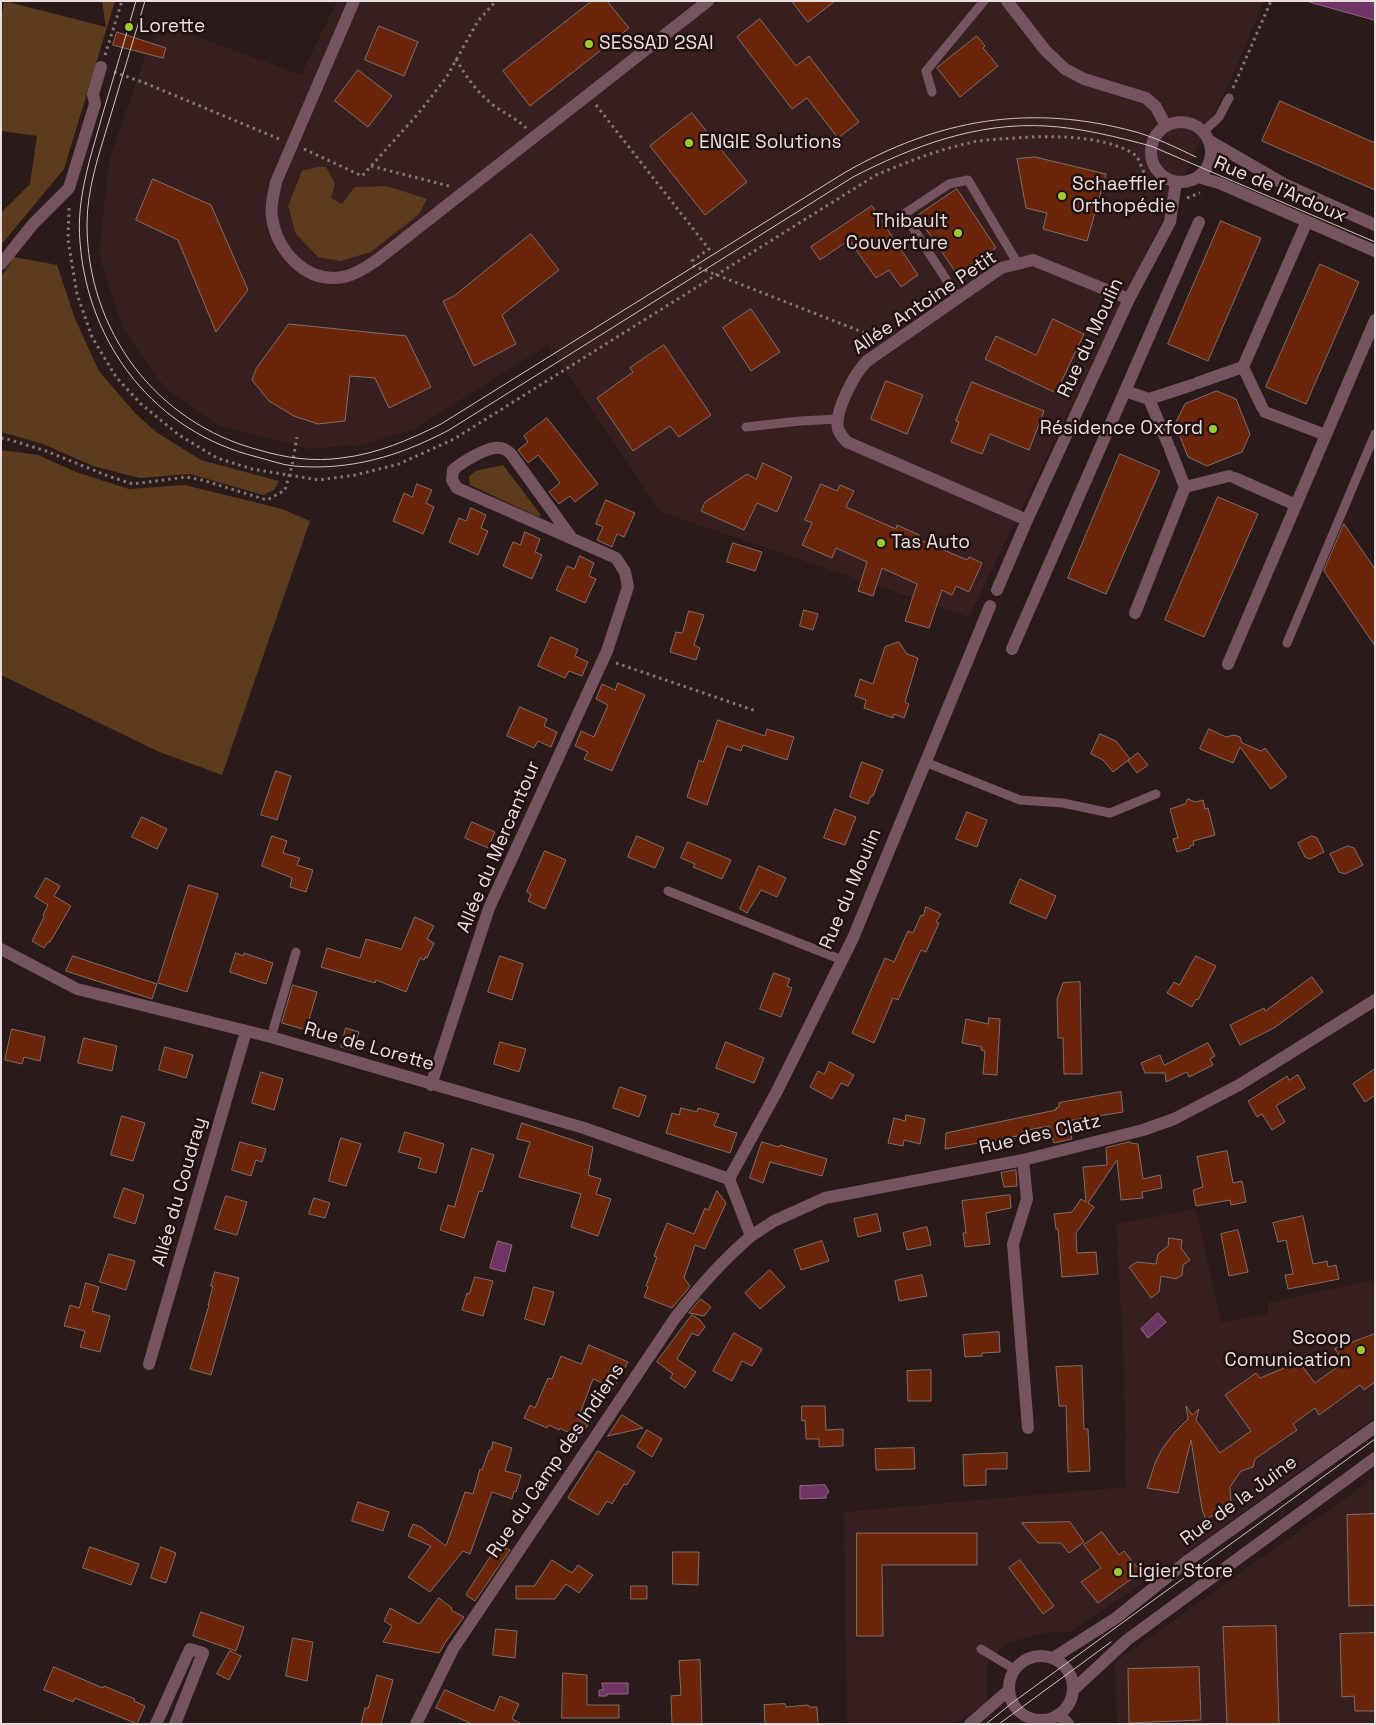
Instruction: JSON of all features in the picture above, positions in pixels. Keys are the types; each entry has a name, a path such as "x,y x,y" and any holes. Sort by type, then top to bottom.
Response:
{"street":[{"path":"354,1 276,182 271,214 274,230 286,254 314,275 343,277 360,271 377,260 708,1"},
{"path":"1007,1 1045,50 1065,69 1084,79 1146,98 1156,107 1166,126"},
{"path":"1,264 34,224 70,188 94,104 93,94 101,68"},
{"path":"1174,123 1189,123 1206,136 1211,148 1209,162 1198,177 1184,182 1175,188 1159,173 1154,165 1151,156 1151,146 1154,138 1166,126 1174,123"},
{"name":"Rue de l'Ardoux","path":"1206,136 1284,184 1375,225"},
{"name":"Rue de l'Ardoux","path":"1198,177 1219,183 1375,251"},
{"name":"Rue du Moulin","path":"997,590 1027,520 1129,299 1170,222 1175,188"},
{"path":"1125,391 1149,399 1243,367 1307,221"},
{"path":"1012,649 1199,222"},
{"name":"Allée Antoine Petit","path":"838,419 841,405 860,367 1001,268 1033,260 1129,299"},
{"path":"1228,664 1375,320"},
{"path":"1243,367 1264,409 1326,435"},
{"path":"1135,612 1185,487 1149,399"},
{"path":"838,419 838,429 847,442 1027,520"},
{"name":"Allée du Mercantour","path":"431,1084 489,908 604,658 628,587 625,572 616,558 457,488 452,480 453,470 463,461 494,448 502,448 511,454 571,537"},
{"path":"1185,487 1232,477 1296,505"},
{"name":"Rue du Moulin","path":"729,1179 772,1099 853,938 990,606"},
{"name":"Rue de Lorette","path":"1,948 77,989 271,1037 584,1128 729,1179"},
{"name":"Rue des Clatz","path":"751,1236 774,1220 825,1198 1023,1160 1143,1130 1174,1119 1239,1085 1375,1000"},
{"name":"Allée du Coudray","path":"149,1364 246,1031"},
{"path":"1023,1160 1027,1199 1013,1244 1028,1428"},
{"path":"729,1179 751,1236"},
{"name":"Rue du Camp des Indiens","path":"416,1724 453,1649 675,1318 703,1282 729,1255 751,1236"},
{"name":"Rue de la Juine","path":"1053,1658 1116,1618 1186,1562 1375,1427"},
{"path":"1073,1690 1127,1640 1375,1458"},
{"path":"156,1724 190,1649 203,1653 175,1724"},
{"path":"1042,1655 1053,1658 1059,1661 1069,1672 1072,1681 1071,1699 1066,1707 1063,1719 1050,1718 1025,1721 1012,1703 1008,1690 1014,1669 1031,1656 1042,1655"},
{"path":"970,1724 1008,1690"}],"lane":[{"path":"932,92 926,71 984,1"},
{"path":"1206,136 1229,98"},
{"path":"958,298 904,214 950,184 968,180 1018,264"},
{"path":"746,428 800,421 838,419"},
{"path":"1287,643 1375,434"},
{"path":"926,762 1020,800 1063,803 1110,813 1156,794"},
{"path":"668,892 842,960"},
{"path":"271,1037 296,952"},
{"path":"981,1649 1014,1669"}],"path":[{"path":"101,68 122,1"},
{"path":"1229,98 1271,1"},
{"path":"456,59 478,91 493,104 519,121 535,137"},
{"path":"589,95 709,249 692,261 694,266 892,344"},
{"path":"70,188 68,240 77,294 92,337 116,377 142,404 179,435 217,458 252,469 319,480 355,475 398,464 454,439 876,175 925,155 971,142 1025,137 1076,137 1120,147 1137,156 1144,174 1156,188 1175,188"},
{"path":"371,166 466,191"},
{"path":"1188,198 1206,192"},
{"path":"1,438 7,438 46,451 133,484 186,477 267,500 285,490 297,437"},
{"path":"604,658 756,710"}],"shaded area":[{"path":"4,1 106,27 102,1 115,1 64,169 1,245 1,213 30,184 37,136 1,131 1,21"},
{"path":"337,1 1264,1 1235,70 969,617 661,512 548,345 414,429 362,445 307,449 218,425 166,389 123,329 99,255 109,161 157,22 301,75"},
{"path":"1306,1 1375,1 1375,20"},
{"path":"326,167 335,184 331,198 342,204 355,187 387,186 427,199 419,214 371,252 340,261 318,257 296,234 288,206 302,171"},
{"path":"14,257 57,265 75,319 99,371 135,413 156,432 201,460 279,481 274,490 263,495 190,474 140,478 93,466 43,444 1,432 1,277"},
{"path":"1,450 38,455 76,472 129,489 185,485 282,509 310,521 222,775 157,751 1,675"},
{"path":"503,465 541,515 539,517 470,485 469,477 475,471"},
{"path":"1196,1209 1221,1322 1268,1314 1268,1303 1372,1280 1375,1284 1375,1417 1174,1562 1070,1632 1044,1633 1006,1643 987,1662 987,1703 953,1724 847,1724 844,1512 1126,1487 1124,1361 1116,1224"},
{"path":"498,1241 512,1245 505,1272 490,1268"},
{"path":"1158,1313 1166,1322 1148,1338 1141,1329"},
{"path":"1375,1477 1375,1724 1117,1724 1115,1662"},
{"path":"825,1485 829,1492 826,1498 800,1499 800,1486"},
{"path":"602,1683 628,1683 628,1694 599,1696 599,1690 603,1690"}],"building":[{"path":"592,1 607,1 629,28 530,106 503,71"},
{"path":"792,1 835,1 808,22"},
{"path":"760,19 796,66 809,56 859,122 838,138 807,98 792,109 737,37"},
{"path":"379,26 418,42 404,76 365,60"},
{"path":"117,32 166,48 163,58 113,45"},
{"path":"977,36 985,46 983,48 998,66 960,97 937,68"},
{"path":"358,70 392,96 368,127 335,101"},
{"path":"1280,101 1375,143 1375,190 1262,141"},
{"path":"692,113 747,182 705,215 650,146"},
{"name":"Schaeffler Orthopédie","path":"1035,157 1106,174 1087,241 1043,229 1047,213 1026,208 1017,159"},
{"path":"153,179 211,205 248,290 216,332 178,240 136,220"},
{"name":"Thibault Couverture","path":"957,189 996,248 957,274 917,216"},
{"path":"872,206 918,275 901,287 889,270 876,278 849,240 820,260 811,247"},
{"path":"1221,221 1261,238 1208,361 1168,344"},
{"path":"531,234 559,270 502,315 516,344 474,366 443,301 454,296"},
{"path":"1320,264 1359,282 1306,404 1266,387"},
{"path":"751,309 780,352 751,371 723,328"},
{"path":"1053,319 1084,334 1056,393 985,359 996,336 1036,355"},
{"path":"289,324 406,336 431,387 389,408 375,378 350,376 345,421 318,424 294,416 269,401 252,380 256,369"},
{"path":"664,345 711,415 679,437 670,426 633,451 597,398 633,372 630,368"},
{"path":"886,381 923,395 907,434 871,419"},
{"path":"972,382 1044,411 1029,450 990,434 982,454 951,442 959,422 956,421"},
{"name":"Résidence Oxford","path":"1217,391 1236,399 1250,434 1242,452 1207,466 1188,457 1175,424 1185,404"},
{"path":"547,418 598,484 575,502 570,496 559,504 549,492 560,483 548,467 538,455 528,463 518,450 528,442 524,436"},
{"path":"1120,454 1160,471 1106,594 1068,578"},
{"path":"763,463 792,477 777,512 757,503 744,530 701,511 705,502 747,474 756,479"},
{"path":"417,484 432,490 426,503 434,507 423,534 393,521 404,493 412,497"},
{"path":"821,484 837,491 840,485 854,491 846,507 896,529 897,525 919,535 918,539 967,560 969,557 982,563 969,592 956,586 952,595 942,590 929,628 905,621 917,584 882,568 873,596 858,591 867,562 836,548 832,558 802,545 812,523 805,520"},
{"path":"1218,497 1258,514 1204,637 1165,620"},
{"path":"606,500 635,513 624,537 617,534 612,547 597,540 603,527 596,524"},
{"path":"471,508 486,515 481,528 488,531 478,555 449,542 459,518 466,521"},
{"path":"1344,524 1375,569 1375,646 1324,571"},
{"path":"525,532 540,539 535,552 542,555 532,579 503,566 513,542 520,545"},
{"path":"733,543 762,552 755,571 727,562"},
{"path":"580,556 594,563 589,576 596,579 585,603 556,590 567,566 574,569"},
{"path":"804,610 818,614 813,630 800,626"},
{"path":"689,611 704,615 694,645 700,648 696,660 670,652 676,632 682,633"},
{"path":"551,637 578,649 575,656 588,662 582,676 569,671 565,678 538,666"},
{"path":"899,642 907,654 918,658 905,702 909,704 904,718 894,714 893,718 864,708 866,700 855,696 860,679 873,684 885,647"},
{"path":"618,683 645,695 612,771 584,759 588,752 575,746 581,731 594,737 608,705 596,699 602,684 615,690"},
{"path":"520,707 547,719 544,726 557,732 551,747 538,741 534,748 507,736"},
{"path":"718,720 765,736 767,729 794,737 787,760 743,745 741,751 727,746 707,805 687,797 699,760 703,762"},
{"path":"1209,729 1226,737 1234,735 1240,737 1242,743 1261,751 1265,748 1287,777 1271,789 1240,747 1233,763 1200,749"},
{"path":"1100,734 1116,741 1130,759 1113,772 1103,760 1091,754"},
{"path":"1138,753 1148,765 1137,773 1128,761"},
{"path":"862,762 883,770 868,804 850,797"},
{"path":"276,771 291,776 277,820 261,815"},
{"path":"1188,799 1195,802 1203,800 1205,809 1208,808 1215,835 1193,841 1194,845 1190,846 1190,848 1177,852 1173,839 1178,838 1170,809 1185,804"},
{"path":"835,809 856,817 845,845 824,838"},
{"path":"967,812 987,820 977,847 956,839"},
{"path":"142,817 167,829 157,849 132,837"},
{"path":"472,822 495,832 488,848 465,838"},
{"path":"272,836 287,841 283,853 300,858 297,865 313,870 306,892 290,887 292,878 262,866"},
{"path":"637,836 664,848 655,868 628,857"},
{"path":"1312,836 1317,838 1324,852 1310,859 1305,857 1298,843"},
{"path":"688,842 731,860 722,879 693,867 695,864 681,858"},
{"path":"1348,846 1354,848 1363,865 1345,874 1339,872 1330,854"},
{"path":"545,851 566,860 545,909 528,901 531,894 527,892"},
{"path":"759,866 786,878 777,897 761,890 747,913 740,909"},
{"path":"46,878 60,886 54,896 71,906 50,942 44,948 32,941 48,905 35,897"},
{"path":"1020,879 1056,896 1046,919 1010,903"},
{"path":"189,885 218,894 187,992 158,983"},
{"path":"926,907 941,914 936,922 939,923 926,952 921,950 898,1000 893,998 874,1043 852,1033 885,958 894,962 908,931 913,933"},
{"path":"415,917 434,926 427,939 434,943 427,958 425,957 424,960 420,958 406,992 376,980 375,983 321,967 327,948 360,958 366,939 401,949"},
{"path":"236,953 243,956 244,953 273,963 266,984 230,972"},
{"path":"73,956 157,984 152,999 66,971"},
{"path":"500,956 523,964 512,1000 488,992"},
{"path":"1196,956 1216,966 1198,1000 1196,999 1192,1007 1167,993 1174,982 1179,985"},
{"path":"774,973 790,979 787,986 792,988 781,1017 760,1009"},
{"path":"1312,977 1323,992 1274,1028 1240,1045 1230,1025 1264,1008 1265,1011"},
{"path":"1080,982 1082,1074 1064,1074 1063,1038 1058,1038 1057,999 1063,983"},
{"path":"293,985 317,992 306,1030 282,1023"},
{"path":"989,1018 1000,1019 997,1075 983,1074 985,1051 981,1050 982,1047 962,1043 966,1019 988,1024"},
{"path":"346,1028 359,1032 353,1050 341,1047"},
{"path":"12,1029 45,1037 40,1061 24,1057 22,1064 5,1060"},
{"path":"84,1038 117,1046 112,1071 78,1063"},
{"path":"500,1042 526,1049 519,1072 494,1064"},
{"path":"726,1042 764,1058 754,1083 716,1068"},
{"path":"1208,1043 1215,1056 1210,1059 1213,1065 1189,1077 1187,1072 1166,1082 1165,1073 1145,1073 1141,1063 1160,1055 1164,1065"},
{"path":"165,1047 193,1055 186,1078 159,1070"},
{"path":"830,1062 854,1075 848,1086 841,1083 832,1099 810,1087 818,1071 824,1074"},
{"path":"1375,1069 1375,1095 1365,1102 1353,1084"},
{"path":"261,1072 283,1079 274,1110 252,1103"},
{"path":"1298,1075 1305,1088 1276,1106 1285,1122 1272,1130 1262,1114 1257,1117 1248,1101 1287,1076 1289,1080"},
{"path":"620,1087 646,1096 639,1117 613,1108"},
{"path":"1121,1092 1123,1112 1067,1121 1072,1139 1054,1143 1049,1126 1023,1131 1023,1135 945,1149 946,1133 1056,1110 1059,1107 1059,1103"},
{"path":"681,1108 697,1112 698,1108 719,1114 714,1126 737,1133 730,1153 666,1133 672,1113 679,1115"},
{"path":"906,1115 925,1119 920,1144 904,1140 903,1146 888,1143 894,1118 905,1121"},
{"path":"122,1116 145,1123 133,1161 111,1155"},
{"path":"522,1123 593,1147 588,1175 601,1179 596,1194 611,1199 598,1236 571,1227 581,1194 519,1177 530,1142 517,1139"},
{"path":"405,1132 444,1144 436,1173 418,1168 421,1158 399,1152"},
{"path":"341,1138 361,1144 346,1186 329,1181"},
{"path":"240,1142 266,1149 262,1162 256,1160 251,1176 232,1170"},
{"path":"762,1142 779,1147 780,1145 827,1159 822,1176 770,1162 763,1183 750,1178"},
{"path":"1130,1142 1138,1144 1143,1179 1160,1175 1162,1188 1142,1192 1143,1198 1121,1200 1117,1160 1088,1203 1094,1207 1076,1233 1077,1253 1096,1252 1098,1274 1062,1277 1058,1229 1056,1229 1054,1214 1072,1212 1081,1199 1086,1202 1083,1167 1107,1165 1106,1148"},
{"path":"472,1148 494,1155 482,1192 479,1191 464,1238 440,1230 448,1205 454,1207"},
{"path":"1227,1151 1233,1183 1242,1181 1246,1202 1231,1205 1230,1200 1196,1206 1193,1190 1203,1187 1197,1157"},
{"path":"1016,1170 1017,1186 1004,1187 1001,1173"},
{"path":"124,1188 144,1195 135,1224 114,1217"},
{"path":"717,1191 726,1203 705,1249 695,1245 684,1278 690,1286 688,1289 672,1308 644,1297 657,1257 654,1256 667,1223 694,1234 705,1208 708,1210"},
{"path":"1010,1195 1011,1208 986,1213 990,1244 965,1247 963,1233 966,1233 962,1201"},
{"path":"226,1196 247,1202 237,1235 215,1229"},
{"path":"314,1198 330,1203 325,1218 309,1214"},
{"path":"877,1214 881,1231 858,1237 854,1219"},
{"path":"1303,1216 1313,1264 1327,1261 1328,1267 1336,1265 1339,1279 1288,1289 1285,1275 1293,1274 1286,1240 1278,1242 1273,1223"},
{"path":"927,1227 931,1245 907,1250 903,1233"},
{"path":"1238,1230 1248,1272 1229,1276 1221,1234"},
{"path":"1169,1238 1182,1240 1181,1248 1190,1260 1183,1265 1182,1275 1176,1279 1161,1276 1159,1292 1151,1298 1129,1267 1137,1262 1156,1264 1158,1254 1168,1246"},
{"path":"822,1241 829,1261 801,1270 794,1250"},
{"path":"109,1254 135,1261 126,1290 100,1282"},
{"path":"770,1270 785,1287 760,1309 745,1293"},
{"path":"215,1272 239,1278 211,1375 190,1369 209,1305"},
{"path":"922,1275 927,1296 899,1301 895,1281"},
{"path":"475,1277 493,1281 483,1316 462,1310 467,1293 469,1294"},
{"path":"86,1283 99,1287 92,1311 110,1316 100,1352 80,1347 85,1331 64,1326 70,1305 79,1308"},
{"path":"534,1287 554,1292 544,1325 525,1319"},
{"path":"701,1299 711,1307 704,1316 689,1313"},
{"path":"692,1315 700,1320 705,1327 698,1336 692,1333 677,1359 696,1372 685,1388 670,1378 673,1374 657,1362"},
{"path":"999,1332 1000,1352 982,1353 982,1356 965,1357 963,1335"},
{"path":"734,1333 762,1349 752,1366 742,1361 732,1381 713,1371"},
{"path":"1375,1334 1375,1382 1364,1390 1360,1385 1319,1415 1315,1408 1293,1424 1297,1430 1255,1459 1253,1467 1241,1471 1230,1487 1231,1503 1206,1520 1202,1509 1191,1440 1178,1493 1147,1488 1155,1463 1162,1449 1188,1419 1186,1406 1192,1415 1199,1409 1196,1420 1220,1453 1251,1431 1225,1395 1256,1373 1260,1378 1299,1362 1315,1383 1344,1362 1335,1349"},
{"path":"589,1345 628,1362 614,1388 593,1379 578,1419 588,1425 579,1438 560,1428 559,1430 549,1425 547,1428 524,1418 530,1405 535,1408 548,1378 552,1379 561,1356 581,1364"},
{"path":"1082,1366 1084,1429 1088,1429 1090,1471 1068,1472 1066,1406 1059,1406 1056,1367"},
{"path":"931,1370 931,1401 908,1401 907,1371"},
{"path":"802,1406 825,1406 826,1430 843,1429 843,1446 819,1447 819,1439 806,1439 805,1420 802,1421"},
{"path":"622,1415 643,1428 608,1436"},
{"path":"647,1430 662,1439 652,1457 637,1447"},
{"path":"493,1442 512,1448 505,1471 521,1475 516,1492 514,1491 512,1499 492,1492 470,1554 463,1551 430,1592 408,1577 431,1546 408,1536 413,1524 421,1527 446,1546 465,1492 473,1494 480,1469 482,1470"},
{"path":"914,1448 915,1469 876,1470 875,1449"},
{"path":"598,1451 635,1472 627,1485 624,1484 612,1504 607,1501 598,1515 568,1498"},
{"path":"1007,1453 1007,1469 986,1469 986,1485 964,1486 963,1455"},
{"path":"358,1502 389,1512 383,1531 352,1521"},
{"path":"1375,1514 1375,1605 1349,1606 1347,1515"},
{"path":"1070,1522 1084,1542 1069,1553 1061,1543 1038,1543 1022,1523"},
{"path":"1102,1532 1119,1555 1124,1551 1141,1572 1098,1603 1081,1582 1101,1568 1084,1545"},
{"path":"857,1533 977,1533 977,1565 882,1565 883,1636 857,1636"},
{"path":"498,1545 510,1550 475,1601 466,1595"},
{"path":"90,1547 139,1564 131,1585 83,1568"},
{"path":"161,1547 176,1553 166,1583 151,1578"},
{"path":"673,1552 699,1552 698,1585 673,1584"},
{"path":"552,1560 572,1573 578,1565 593,1575 579,1593 566,1584 555,1599 516,1599 516,1586 534,1586"},
{"path":"1020,1560 1054,1606 1043,1614 1009,1568"},
{"path":"631,1586 647,1586 647,1599 631,1599"},
{"path":"439,1598 452,1608 451,1610 464,1617 439,1653 383,1642 392,1626 384,1621 390,1608 419,1624"},
{"path":"201,1612 244,1627 236,1651 193,1636"},
{"path":"1276,1626 1279,1724 1227,1724 1223,1627"},
{"path":"496,1629 517,1631 515,1658 493,1655"},
{"path":"1375,1633 1375,1711 1355,1711 1354,1696 1342,1697 1340,1634"},
{"path":"293,1638 313,1642 307,1681 286,1676"},
{"path":"230,1651 241,1656 229,1680 217,1674"},
{"path":"700,1660 702,1724 672,1724 671,1696 681,1695 679,1661"},
{"path":"54,1667 103,1688 104,1686 135,1699 134,1701 145,1706 137,1724 75,1698 73,1702 44,1690"},
{"path":"1199,1667 1201,1720 1129,1723 1128,1669"},
{"path":"563,1673 587,1675 587,1705 619,1705 619,1718 562,1718"},
{"path":"377,1675 393,1680 381,1724 361,1724 365,1708 368,1708"},
{"path":"445,1690 494,1711 500,1696 519,1704 512,1719 522,1724 472,1724 436,1708"},
{"path":"785,1704 786,1707 808,1705 809,1707 817,1707 818,1724 765,1724 764,1705"}],"tram line":[{"path":"136,1 89,161 80,209 80,242 86,280 97,316 113,349 134,379 159,405 188,427 221,445 285,465 315,467 355,464 393,454 431,439 449,430 853,177 922,146 970,132 1020,126 1059,127 1112,136 1151,146 1375,242"},
{"path":"145,1 98,159 89,198 87,224 90,263 99,301 114,335 134,367 159,395 189,418 222,437 259,450 290,457 331,459 354,456 380,450 405,441 441,424 844,173 914,140 986,121 1022,118 1059,119 1097,123 1136,132 1196,157"},
{"path":"986,1724 1012,1703 1375,1439"},
{"path":"999,1724 1111,1642"}],"place":[{"name":"Lorette","path":"129,27"},
{"name":"SESSAD 2SAI","path":"589,44"},
{"name":"ENGIE Solutions","path":"689,143"},
{"name":"Schaeffler Orthopédie","path":"1062,196"},
{"name":"Thibault Couverture","path":"958,233"},
{"name":"Résidence Oxford","path":"1213,429"},
{"name":"Tas Auto","path":"881,543"},
{"name":"Scoop Comunication","path":"1361,1350"},
{"name":"Ligier Store","path":"1118,1572"}]}
